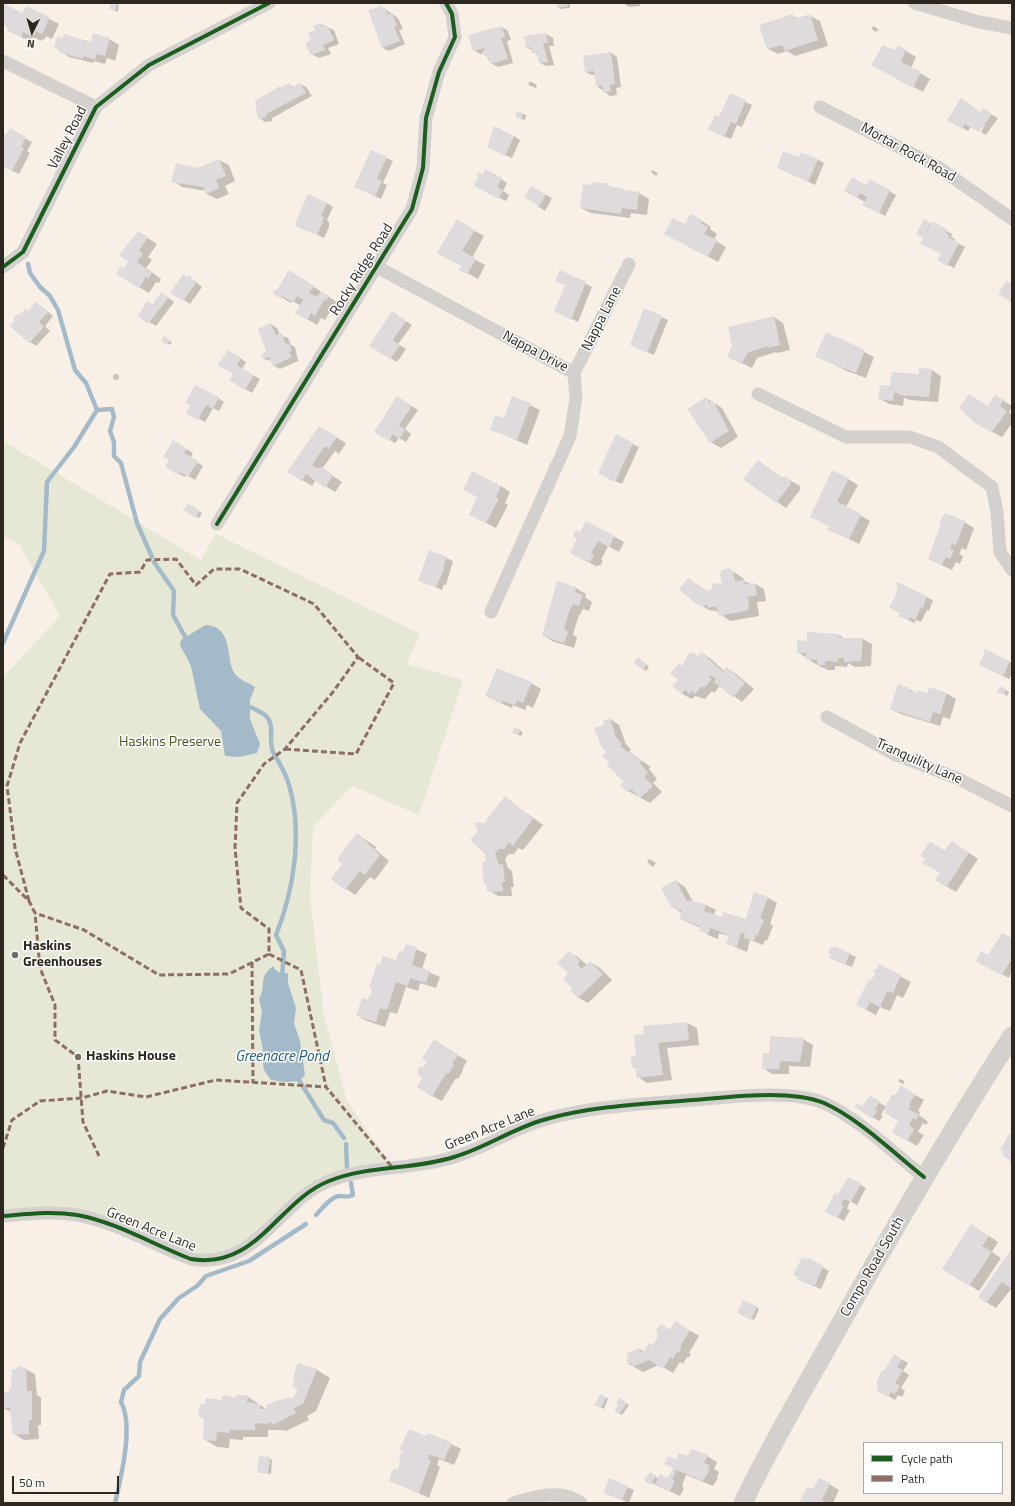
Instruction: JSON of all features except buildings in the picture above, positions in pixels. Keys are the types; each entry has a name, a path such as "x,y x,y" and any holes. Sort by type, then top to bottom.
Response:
{"main road":[{"name":"Compo Road South","path":"743,1503 796,1403 924,1177 1012,1036"}],"street":[{"name":"Valley Road","path":"3,267 23,252 96,107 149,64 269,3"},
{"name":"Rocky Ridge Road","path":"217,524 412,209 423,168 426,118 439,72 455,36 452,14 446,3"},
{"path":"914,3 979,22 1012,28"},
{"path":"3,60 96,107"},
{"name":"Mortar Rock Road","path":"820,107 938,167 1012,219"},
{"name":"Nappa Lane","path":"574,373 629,264"},
{"name":"Nappa Drive","path":"377,267 574,373 576,398 570,436 491,612"},
{"path":"758,394 846,437 910,437 938,447 992,487 997,512 1000,552 1012,570"},
{"name":"Tranquility Lane","path":"827,717 896,755 959,779 1012,806"},
{"name":"Green Acre Lane","path":"3,1216 46,1212 77,1215 102,1222 191,1259 204,1261 215,1260 244,1248 264,1235 312,1190 328,1181 392,1166 453,1158 487,1146 540,1121 568,1113 640,1104 749,1096 796,1096 825,1104 855,1122 924,1177"},
{"path":"513,1503 536,1497 557,1494 571,1497 582,1503"}],"green space":[{"name":"Haskins Preserve","path":"3,441 201,560 216,534 420,634 407,664 463,680 419,815 352,786 313,827 310,897 324,1015 347,1101 392,1167 312,1190 264,1235 215,1260 77,1215 3,1216 3,677 60,616 19,544 3,536"}],"water":[{"path":"205,625 214,627 221,631 228,645 230,661 235,674 242,680 255,687 250,700 250,719 260,744 257,753 239,757 225,756 221,731 200,709 191,666 180,645 181,640"},
{"name":"Greenacre Pond","path":"273,966 279,972 288,973 288,983 296,1008 294,1023 300,1041 305,1075 299,1081 285,1082 271,1080 264,1070 262,1058 263,1051 259,1030 262,1012 259,999 265,975"}],"waterway":[{"path":"3,643 44,551 47,482 74,447 97,410 86,383 75,370 58,310 50,296 40,287 30,273 28,264"},
{"path":"97,410 112,409 114,417 110,431 114,442 114,456 121,463 137,523 152,557"},
{"path":"154,562 174,591 173,615 188,642"},
{"path":"246,705 263,713 271,725 271,743 273,752 286,776 293,803 296,842 292,880 288,899 276,935 284,951 282,978"},
{"path":"297,1077 324,1120 333,1123 344,1138"},
{"path":"346,1144 347,1168"},
{"path":"316,1215 333,1198 340,1196 348,1197 353,1195 351,1183"},
{"path":"115,1503 123,1466 126,1438 125,1412 121,1402 124,1390 139,1376 140,1362 160,1319 179,1298 197,1286 206,1276 249,1261 306,1224"}],"marked path":[{"path":"29,901 15,848 7,786 20,743 110,574 140,572 147,560 176,559 196,585 214,569 240,569 314,604 358,657 333,692 285,749 264,764 237,803 235,848 241,908 269,929 269,954 229,974 159,975 84,930 35,913"},
{"path":"285,749 356,754 394,683 358,657"},
{"path":"3,875 29,901 35,913 40,968 55,1005 55,1040 78,1057 83,1122 99,1156"},
{"path":"269,954 301,970 326,1087 392,1167"},
{"path":"252,962 253,1083"},
{"path":"3,1148 12,1120 40,1101 82,1098 107,1091 146,1097 216,1080 326,1087"}],"cycle path":[{"path":"3,267 23,252 96,107 149,65 269,3"},
{"path":"217,524 412,209 423,168 426,118 439,72 455,37 452,14 446,3"},
{"path":"3,1216 49,1213 77,1215 92,1218 120,1228 191,1259 214,1260 233,1254 250,1244 266,1232 295,1203 311,1191 329,1181 344,1176 360,1172 423,1164 454,1157 477,1149 509,1133 561,1115 636,1104 760,1095 794,1096 824,1103 863,1127 924,1177"}],"place":[{"name":"Haskins Greenhouses","path":"15,955"},
{"name":"Haskins House","path":"78,1057"}]}
